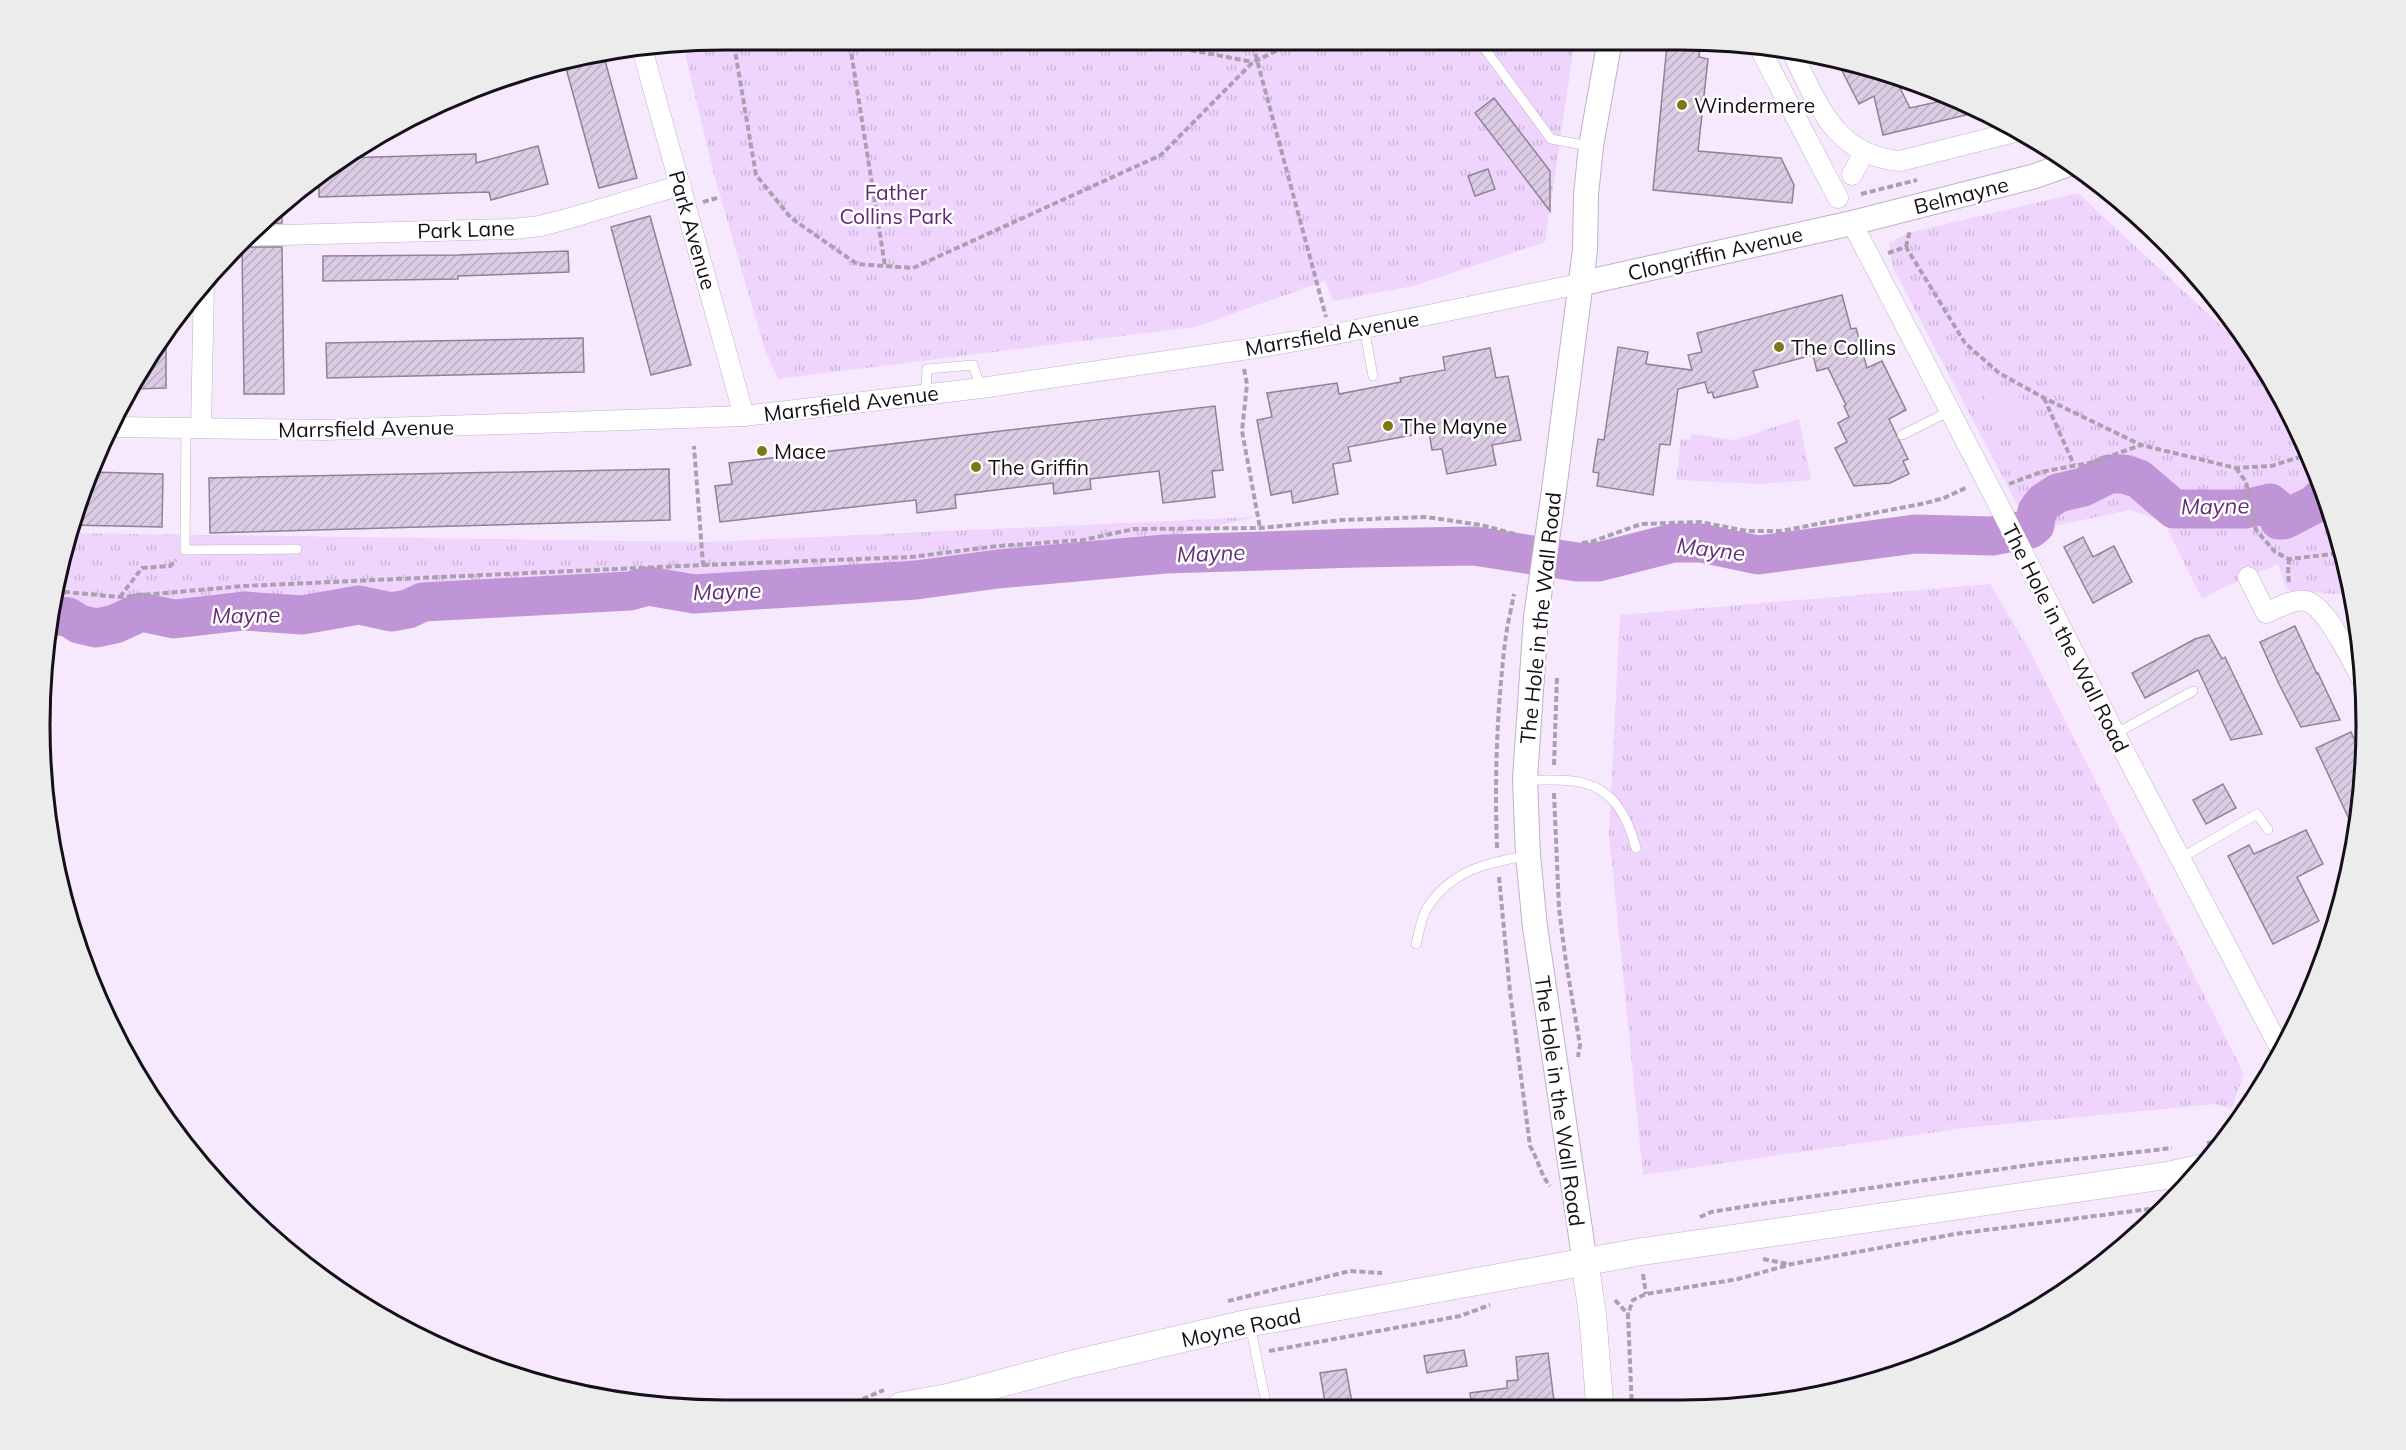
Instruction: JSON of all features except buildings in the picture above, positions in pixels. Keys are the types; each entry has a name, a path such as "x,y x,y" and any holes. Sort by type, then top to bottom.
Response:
{"main road":[{"name":"Moyne Road","path":"934,1400 1073,1364 1249,1323 1585,1263 1823,1224 2183,1175 2197,1160"},
{"path":"1585,1263 1593,1319 1599,1400"}],"street":[{"name":"The Hole in the Wall Road","path":"1585,1263 1535,927 1528,855 1525,780 1536,617 1585,250 1586,195 1592,146 1608,50"},
{"name":"Park Avenue","path":"644,54 744,416"},
{"path":"1763,54 1838,198"},
{"path":"1796,59 1832,129 1864,152 1881,159 1900,161 2007,134"},
{"path":"1852,175 1864,152"},
{"name":"Belmayne","path":"1852,223 2035,176 2061,167"},
{"name":"Park Lane","path":"260,236 531,227 567,219 681,185"},
{"name":"The Hole in the Wall Road","path":"1852,223 2115,734 2277,1042"},
{"name":"Clongriffin Avenue","path":"1579,284 1852,223"},
{"name":"Marrsfield Avenue","path":"119,427 325,430 439,428 744,416 981,388 1241,350 1330,335 1579,284"},
{"path":"193,428 203,297"},
{"path":"2248,577 2266,613 2296,602 2306,601 2320,609 2354,665"}],"lane":[{"path":"1486,50 1551,139 1592,146"},
{"path":"1364,328 1373,376"},
{"path":"1902,435 1950,411"},
{"path":"193,428 185,550 297,549"},
{"path":"2115,734 2193,691"},
{"path":"1525,780 1583,782 1609,795 1630,824 1636,848"},
{"path":"2181,858 2257,814 2268,830"},
{"path":"1416,944 1426,910 1451,880 1490,862 1528,855"},
{"path":"1249,1323 1265,1400"}],"path":[{"path":"735,50 756,175 791,218 857,264 913,268 1161,155 1255,61 1278,50"},
{"path":"851,50 885,266"},
{"path":"1192,50 1255,61"},
{"path":"1254,50 1330,335"},
{"path":"1910,230 1906,247 1965,343 1999,373 2044,398 2141,445 2235,468 2271,466 2301,457"},
{"path":"1870,258 1906,247"},
{"path":"1241,350 1247,384 1242,431 1260,528"},
{"path":"2044,398 2074,465"},
{"path":"1582,543 1591,542 1641,524 1700,522 1747,531 1781,531 1926,503 1988,484 2094,462 2141,445"},
{"path":"694,446 703,565"},
{"path":"2235,468 2246,482 2256,530 2275,552 2289,560 2334,555"},
{"path":"62,592 120,597 244,586 911,557 998,546 1083,540 1134,529 1260,528 1343,520 1426,518 1481,525 1515,534"},
{"path":"120,597 142,568 170,566 185,550"},
{"path":"2289,560 2289,583"},
{"path":"1557,671 1554,832 1559,909 1580,1045"},
{"path":"1710,1212 2043,1163 2178,1147"},
{"path":"1632,1400 1628,1314 1632,1300 1646,1294 1738,1279 1792,1264 1954,1234 2153,1209"},
{"path":"1644,1281 1646,1294"},
{"path":"1620,1306 1628,1314"},
{"path":"1256,1353 1476,1312"}],"green space":[{"name":"Father Collins Park","path":"1573,50 1545,242 1413,286 1333,301 1325,281 1195,327 778,379 764,347 714,175 684,51"},
{"path":"2078,193 2235,339 2243,350 2287,426 2305,466 2321,508 2344,595 2287,590 2278,564 2202,599 2163,521 2130,510 2031,531 1892,266 1889,243 1908,233"},
{"path":"1990,379 2028,403 2011,419 1990,413 1987,408 1984,396"},
{"path":"1799,419 1811,480 1761,484 1676,480 1681,439 1689,440 1691,434 1734,440"},
{"path":"1256,517 1148,541 735,589 58,617 78,533 708,542"},
{"path":"1990,584 2030,651 2244,1074 2231,1109 2216,1104 1963,1128 1643,1175 1609,834 1620,615"}],"waterway":[{"name":"Mayne","path":"58,616 68,617 79,624 96,628 115,624 141,612 174,619 244,611 302,615 359,605 391,612 408,609 423,602 630,591 648,586 694,594 916,580 998,569 1165,554 1474,546 1577,562 1598,562 1673,543 1701,543 1758,555 1915,534 1992,536 2030,529 2035,525 2037,511 2044,502 2058,493 2083,487 2109,474 2124,474 2139,479 2174,509 2245,509 2270,503 2277,509 2279,520 2284,520 2318,501"}],"place":[{"name":"Windermere","path":"1682,105"},
{"name":"The Collins","path":"1779,347"},
{"name":"The Mayne","path":"1388,426"},
{"name":"Mace","path":"762,451"},
{"name":"The Griffin","path":"976,467"}]}
